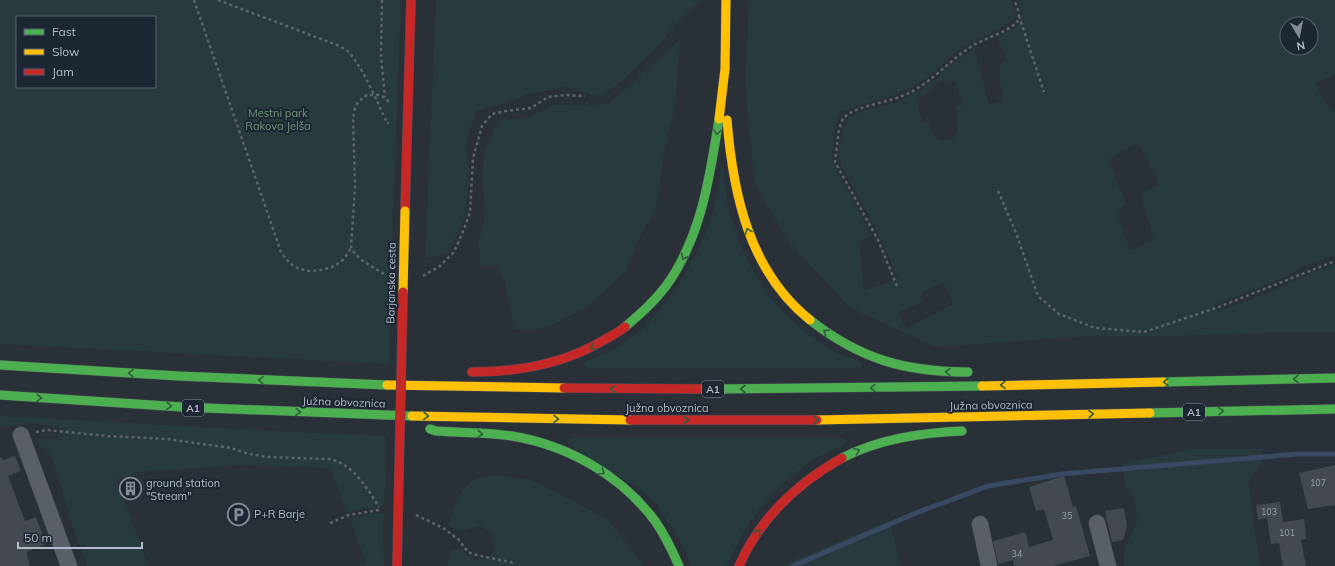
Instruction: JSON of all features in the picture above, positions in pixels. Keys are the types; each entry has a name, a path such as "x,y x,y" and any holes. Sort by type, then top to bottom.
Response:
{"main road":[{"name":"Barjanska cesta","path":"396,566 412,0"},
{"path":"726,0 724,80 730,154 737,196 748,232 755,249 772,279 783,294 799,311 817,326 842,342 875,358 894,365 917,370 976,372"},
{"path":"464,372 510,371 556,361 578,354 602,342 622,329 658,296 671,279 683,259 693,238 701,215 708,188 724,80"},
{"name":"Južna obvoznica","path":"0,365 129,373 370,384 545,388 887,388 1335,378"},
{"path":"370,384 412,376"},
{"path":"1012,377 1056,384"},
{"name":"Južna obvoznica","path":"0,395 208,408 519,419 719,420 1335,409"},
{"path":"387,415 436,431 512,436 565,451 585,461 622,487 652,516 674,552 679,566"},
{"path":"1018,425 1052,415"},
{"path":"739,566 755,535 773,511 808,478 831,463 871,446 907,436 968,431"}],"street":[{"path":"21,435 69,566"},
{"path":"1097,523 1108,566"},
{"path":"980,524 989,566"}],"path":[{"path":"194,0 281,252 286,261 295,267 306,270 325,269 340,263 351,248 355,186 354,118 358,102 367,95 373,94 385,98 389,102 408,108"},
{"path":"218,0 329,42 346,50 355,59 388,123"},
{"path":"382,0 381,56 385,98"},
{"path":"1014,0 1018,8 1019,16 1044,92"},
{"path":"897,286 878,240 835,162 839,129 843,118 855,110 886,102 910,93 926,84 958,55 1016,23 1019,16"},
{"path":"417,276 424,276 440,266 454,252 470,212 473,158 482,126 492,114 531,108 548,97 565,95 585,96"},
{"path":"998,191 1016,233 1038,296 1059,314 1095,328 1144,332 1216,308 1335,261"},
{"path":"351,248 356,255 365,262 389,276"},
{"path":"21,435 46,430 108,436 167,439 231,448 267,458 330,459 339,461 357,475 383,510 349,516 330,523"},
{"path":"412,514 443,528 458,539 468,552 514,563"}],"green space":[{"name":"Mestni park Rakova Jelša","path":"0,0 401,0 389,364 0,344"},
{"path":"436,0 701,0 683,16 656,48 625,78 601,97 564,87 528,94 512,101 476,111 465,145 469,172 465,217 449,252 435,257 425,257"},
{"path":"749,0 1011,0 1017,11 1013,19 999,29 961,48 933,73 915,85 895,95 840,112 835,129 832,161 872,236 859,242 864,290 888,283 898,278 879,235 842,168 838,153 842,131 848,118 859,112 894,103 914,94 936,79 951,64 976,47 975,51 989,105 1000,102 1003,96 999,77 999,67 1007,59 996,36 1017,27 1022,15 1018,0 1335,0 1335,75 1316,83 1329,107 1335,113 1335,255 1302,267 1288,276 1215,305 1219,311 1270,292 1308,274 1335,265 1335,332 1284,332 1181,336 1089,336 935,347 849,307 788,241 754,182 745,80","holes":["956,81 962,105 956,107 958,127 954,138 940,140 935,137 928,124 923,122 917,101 939,82","1136,144 1141,147 1159,183 1142,194 1142,199 1153,237 1151,241 1135,249 1130,249 1117,215 1118,211 1126,203 1110,163 1111,158","943,282 953,304 906,328 897,313 923,302 921,293"]},
{"path":"680,39 676,92 672,119 665,146 656,210 641,235 625,272 587,307 552,325 534,330 514,329 505,281 497,266 481,266 478,246 485,213 482,175 485,150 499,120 526,118 553,105 608,104"},
{"path":"722,160 724,185 736,234 746,258 758,280 790,319 832,350 860,362 863,365 861,368 585,368 585,362 616,348 643,328 655,316 676,288 695,257 709,224 717,196"},
{"path":"0,416 386,436 385,505 347,512 330,468 241,465 138,472 116,480 149,566 87,566 71,522 52,457 35,441 35,439 57,439 60,428 33,423 14,426 0,426"},
{"path":"571,438 843,438 846,440 846,443 821,455 781,485 759,510 750,523 741,537 727,566 691,566 677,536 656,504 644,492 568,444 568,440"},
{"path":"1193,449 1263,449 1262,461 1248,482 1260,566 1124,566 1124,551 1137,522 1135,499 1126,488 1122,464"},
{"path":"498,475 531,480 607,519 644,566 447,566 451,550 459,548 466,555 475,560 487,557 495,552 492,533 480,526 459,531 448,526 458,498 467,486 472,481 479,478"},
{"path":"373,513 383,514 384,566 358,566 366,563 350,519"},
{"path":"890,520 900,566 781,566"}],"building":[{"path":"15,456 21,471 8,476 25,521 36,517 46,544 26,552 30,566 0,566 0,457 3,460"},
{"path":"1335,465 1335,505 1308,509 1299,473"},
{"path":"1064,476 1073,507 1076,506 1090,556 1053,566 1014,566 1013,560 998,564 993,541 1025,532 1029,547 1053,540 1044,509 1036,511 1029,487"},
{"name":"ground station \"Stream\"","path":"127,481 133,481 138,486 136,495 133,497 127,497 122,492 122,486"},
{"path":"1280,502 1283,522 1304,519 1306,539 1301,540 1306,566 1283,566 1279,543 1271,544 1267,518 1258,520 1256,505"},
{"path":"1124,508 1127,527 1123,540 1112,542 1105,511"}],"waterway":[{"path":"793,566 916,513 988,486 1062,474 1298,454 1335,454"}],"traffic: fast":[{"path":"625,327 647,308 666,286 688,248 696,227 708,184 719,119"},
{"path":"810,320 847,345 884,361 924,369 968,372"},
{"path":"0,365 179,376 387,385"},
{"path":"1163,382 1335,378"},
{"path":"712,389 982,386"},
{"path":"0,395 182,407 412,416"},
{"path":"1150,413 1335,409"},
{"path":"430,429 436,431 503,435 533,440 572,455 591,465 609,476 626,490 655,521 671,548 679,566"},
{"path":"842,458 870,446 900,438 931,433 962,431"}],"traffic: slow":[{"path":"719,119 725,69 726,0"},
{"path":"727,120 734,176 748,229 759,255 772,278 789,300 810,320"},
{"path":"403,292 405,211"},
{"path":"982,386 1163,382"},
{"path":"387,385 564,388"},
{"path":"817,420 1150,413"},
{"path":"412,416 630,420"}],"traffic: jam":[{"path":"405,211 411,0"},
{"path":"397,566 403,292"},
{"path":"472,372 489,372 523,368 557,361 589,348 625,327"},
{"path":"564,388 712,389"},
{"path":"630,420 817,420"},
{"path":"739,566 757,533 781,504 809,479 842,458"}],"place":[{"name":"ground station \"Stream\"","path":"130,489"},
{"name":"P+R Barje","path":"238,514"}]}
